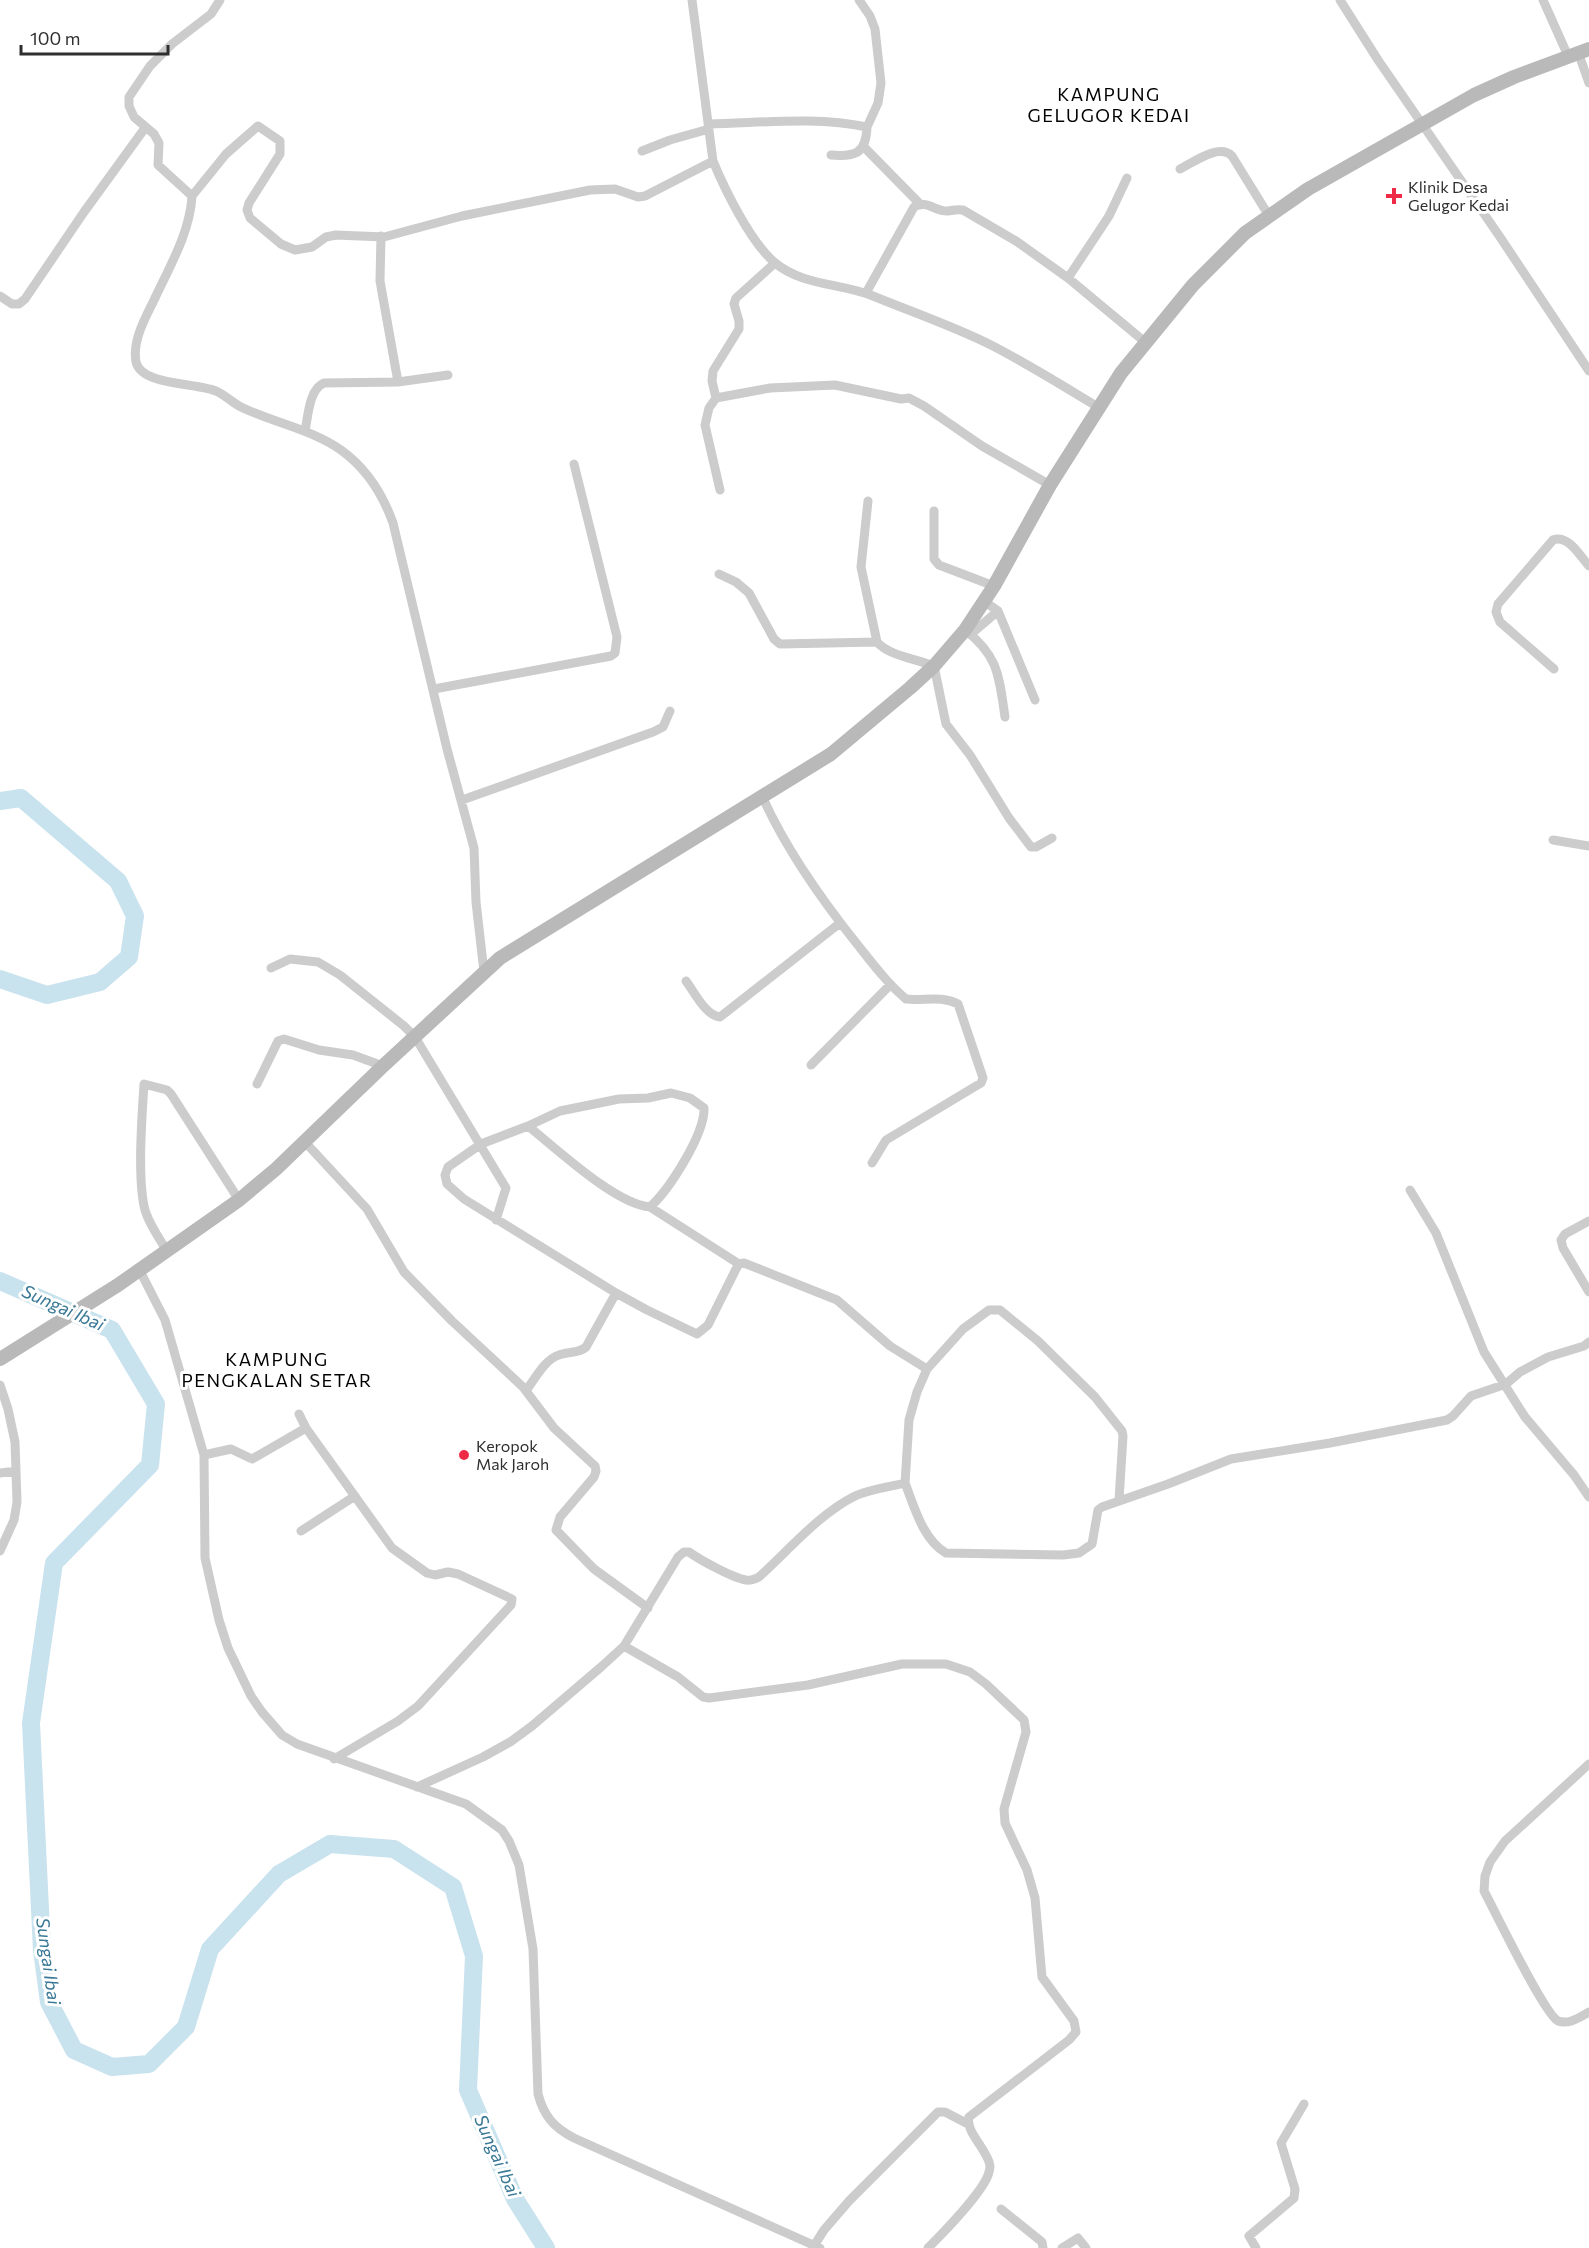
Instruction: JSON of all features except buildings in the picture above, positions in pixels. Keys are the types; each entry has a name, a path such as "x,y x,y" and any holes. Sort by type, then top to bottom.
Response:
{"main road":[{"path":"0,1359 118,1285 239,1200 305,1142 484,972 509,952 763,798 831,754 910,688 968,632 1050,485 1098,407 1145,342 1193,285 1245,233 1308,189 1447,110 1495,85 1578,52"}],"street":[{"path":"192,196 158,165 159,143 154,134 134,117 129,106 132,91 160,55 211,14 220,0"},
{"path":"692,0 713,161 724,185 756,240 775,263 798,276 866,293 990,345 1098,407"},
{"path":"831,155 847,156 864,147 867,141 867,128 878,103 881,83 875,29 860,0"},
{"path":"1340,0 1378,60 1426,122 1589,371"},
{"path":"1543,0 1578,52 1589,82"},
{"path":"642,151 709,126 798,121 834,122 867,128"},
{"path":"484,972 476,902 474,848 386,504 381,493 342,450 305,431 240,407 217,391 165,381 142,373 136,362 138,335 188,222 192,196 226,154 258,126 280,141 281,148 280,154 249,203 247,210 249,218 281,244 295,250 312,247 326,237 381,237 462,216 590,190 615,189 638,197 645,196 713,161"},
{"path":"0,296 12,304 18,304 25,299 146,128"},
{"path":"864,147 920,204 971,214 1016,241 1068,278 1145,342"},
{"path":"1180,169 1219,151 1227,152 1232,156 1269,216"},
{"path":"1068,278 1109,216 1127,178"},
{"path":"866,293 914,207 920,204"},
{"path":"381,237 380,280 398,382"},
{"path":"716,399 712,381 713,371 739,329 734,304 736,298 775,263"},
{"path":"305,431 314,392 318,385 340,382 398,382 448,375"},
{"path":"720,490 705,424 709,408 716,399 770,388 835,385 901,399 909,398 982,446 1050,485"},
{"path":"434,689 611,656 615,653 617,637 574,464"},
{"path":"868,501 861,567 877,642 880,647 891,652 934,666 946,724 970,755 1017,830 1031,847 1036,847 1052,838"},
{"path":"934,511 934,558 939,565 994,586"},
{"path":"1554,669 1500,622 1496,612 1498,603 1553,540 1559,538 1565,540 1589,566"},
{"path":"719,573 736,582 749,593 774,639 780,644 877,642"},
{"path":"984,601 998,611 1035,700"},
{"path":"998,611 968,632 991,654 999,678 1005,717"},
{"path":"462,800 653,732 663,727 670,711"},
{"path":"763,798 784,841 840,923 890,985 906,999 940,998 958,1004 983,1078 981,1083 886,1140 872,1163"},
{"path":"1553,840 1589,846"},
{"path":"686,981 706,1009 713,1016 720,1017 840,923"},
{"path":"271,968 290,959 318,962 357,988 415,1037 506,1188 496,1220"},
{"path":"811,1065 890,985"},
{"path":"257,1084 278,1041 285,1039 319,1050 353,1055 383,1066"},
{"path":"167,1251 145,1211 143,1202 144,1084 167,1090 171,1094 239,1200"},
{"path":"650,1207 680,1169 704,1118 704,1108 690,1098 671,1093 648,1098 594,1103 560,1111 481,1144 448,1167 445,1175 447,1184 456,1192 496,1220 616,1293 697,1334 708,1325 739,1264"},
{"path":"528,1126 600,1184 642,1206 650,1207 739,1264 744,1263 837,1300 890,1346 927,1370"},
{"path":"305,1142 367,1209 404,1272 526,1391 554,1428 595,1466 594,1477 560,1517 556,1530 594,1569 648,1608"},
{"path":"1410,1190 1436,1233 1484,1352 1525,1417 1589,1497"},
{"path":"1589,1221 1565,1234 1561,1240 1563,1248 1589,1292"},
{"path":"138,1269 165,1320 204,1455 205,1558 211,1592 228,1648 261,1712 282,1735 303,1747 466,1804 492,1821 509,1841 519,1865 533,1949 538,2094 542,2109 550,2122 574,2138 818,2244 824,2230 849,2201 938,2112 945,2112 968,2124 986,2155 990,2171 970,2202 928,2248"},
{"path":"526,1391 544,1367 557,1355 581,1351 586,1347 616,1293"},
{"path":"1119,1500 1122,1431 1087,1389 1038,1341 1000,1310 989,1310 963,1329 927,1370 909,1420 905,1483 928,1536 936,1546 946,1553 959,1555 1079,1553 1092,1544 1098,1510 1102,1506 1168,1484 1231,1459 1330,1443 1447,1420 1471,1396 1506,1384 1532,1365 1584,1346 1589,1342"},
{"path":"0,1385 12,1426 16,1471 16,1512 0,1551"},
{"path":"299,1414 306,1428 392,1548 422,1571 435,1575 448,1572 458,1574 510,1597 511,1605 418,1706 398,1721 334,1759"},
{"path":"204,1455 231,1449 252,1459 306,1428"},
{"path":"0,1473 16,1471"},
{"path":"417,1787 510,1742 532,1726 624,1646 678,1557 684,1552 689,1552 737,1577 747,1581 753,1580 818,1523 856,1496 905,1483"},
{"path":"301,1531 355,1496"},
{"path":"624,1646 678,1677 703,1697 708,1698 808,1685 902,1664 946,1664 970,1672 1024,1720 1026,1732 1004,1809 1004,1819 1027,1870 1035,1898 1042,1977 1074,2022 1076,2032 1069,2040 974,2112 969,2117 968,2124"},
{"path":"1589,1764 1505,1841 1490,1862 1485,1876 1484,1891 1527,1975 1552,2017 1569,2022 1589,2012"},
{"path":"1256,2248 1249,2236 1293,2198 1295,2189 1281,2143 1304,2104"},
{"path":"1001,2210 1042,2242 1043,2248"},
{"path":"1062,2248 1078,2238 1086,2248"}],"waterway":[{"name":"Sungai Ibai","path":"0,801 21,798 118,881 135,916 129,957 100,982 47,995 0,979"},
{"name":"Sungai Ibai","path":"0,1281 112,1330 156,1404 150,1465 54,1563 31,1723 42,1950 49,2002 74,2050 112,2067 149,2064 186,2027 210,1949 279,1874 330,1844 394,1849 453,1887 474,1956 468,2090 515,2199 546,2248"}],"place":[{"name":"Klinik Desa Gelugor Kedai","path":"1394,196"},
{"name":"Keropok Mak Jaroh","path":"464,1455"}],"district":[{"name":"KAMPUNG GELUGOR KEDAI","path":"1109,106"},
{"name":"KAMPUNG PENGKALAN SETAR","path":"277,1370"}]}
